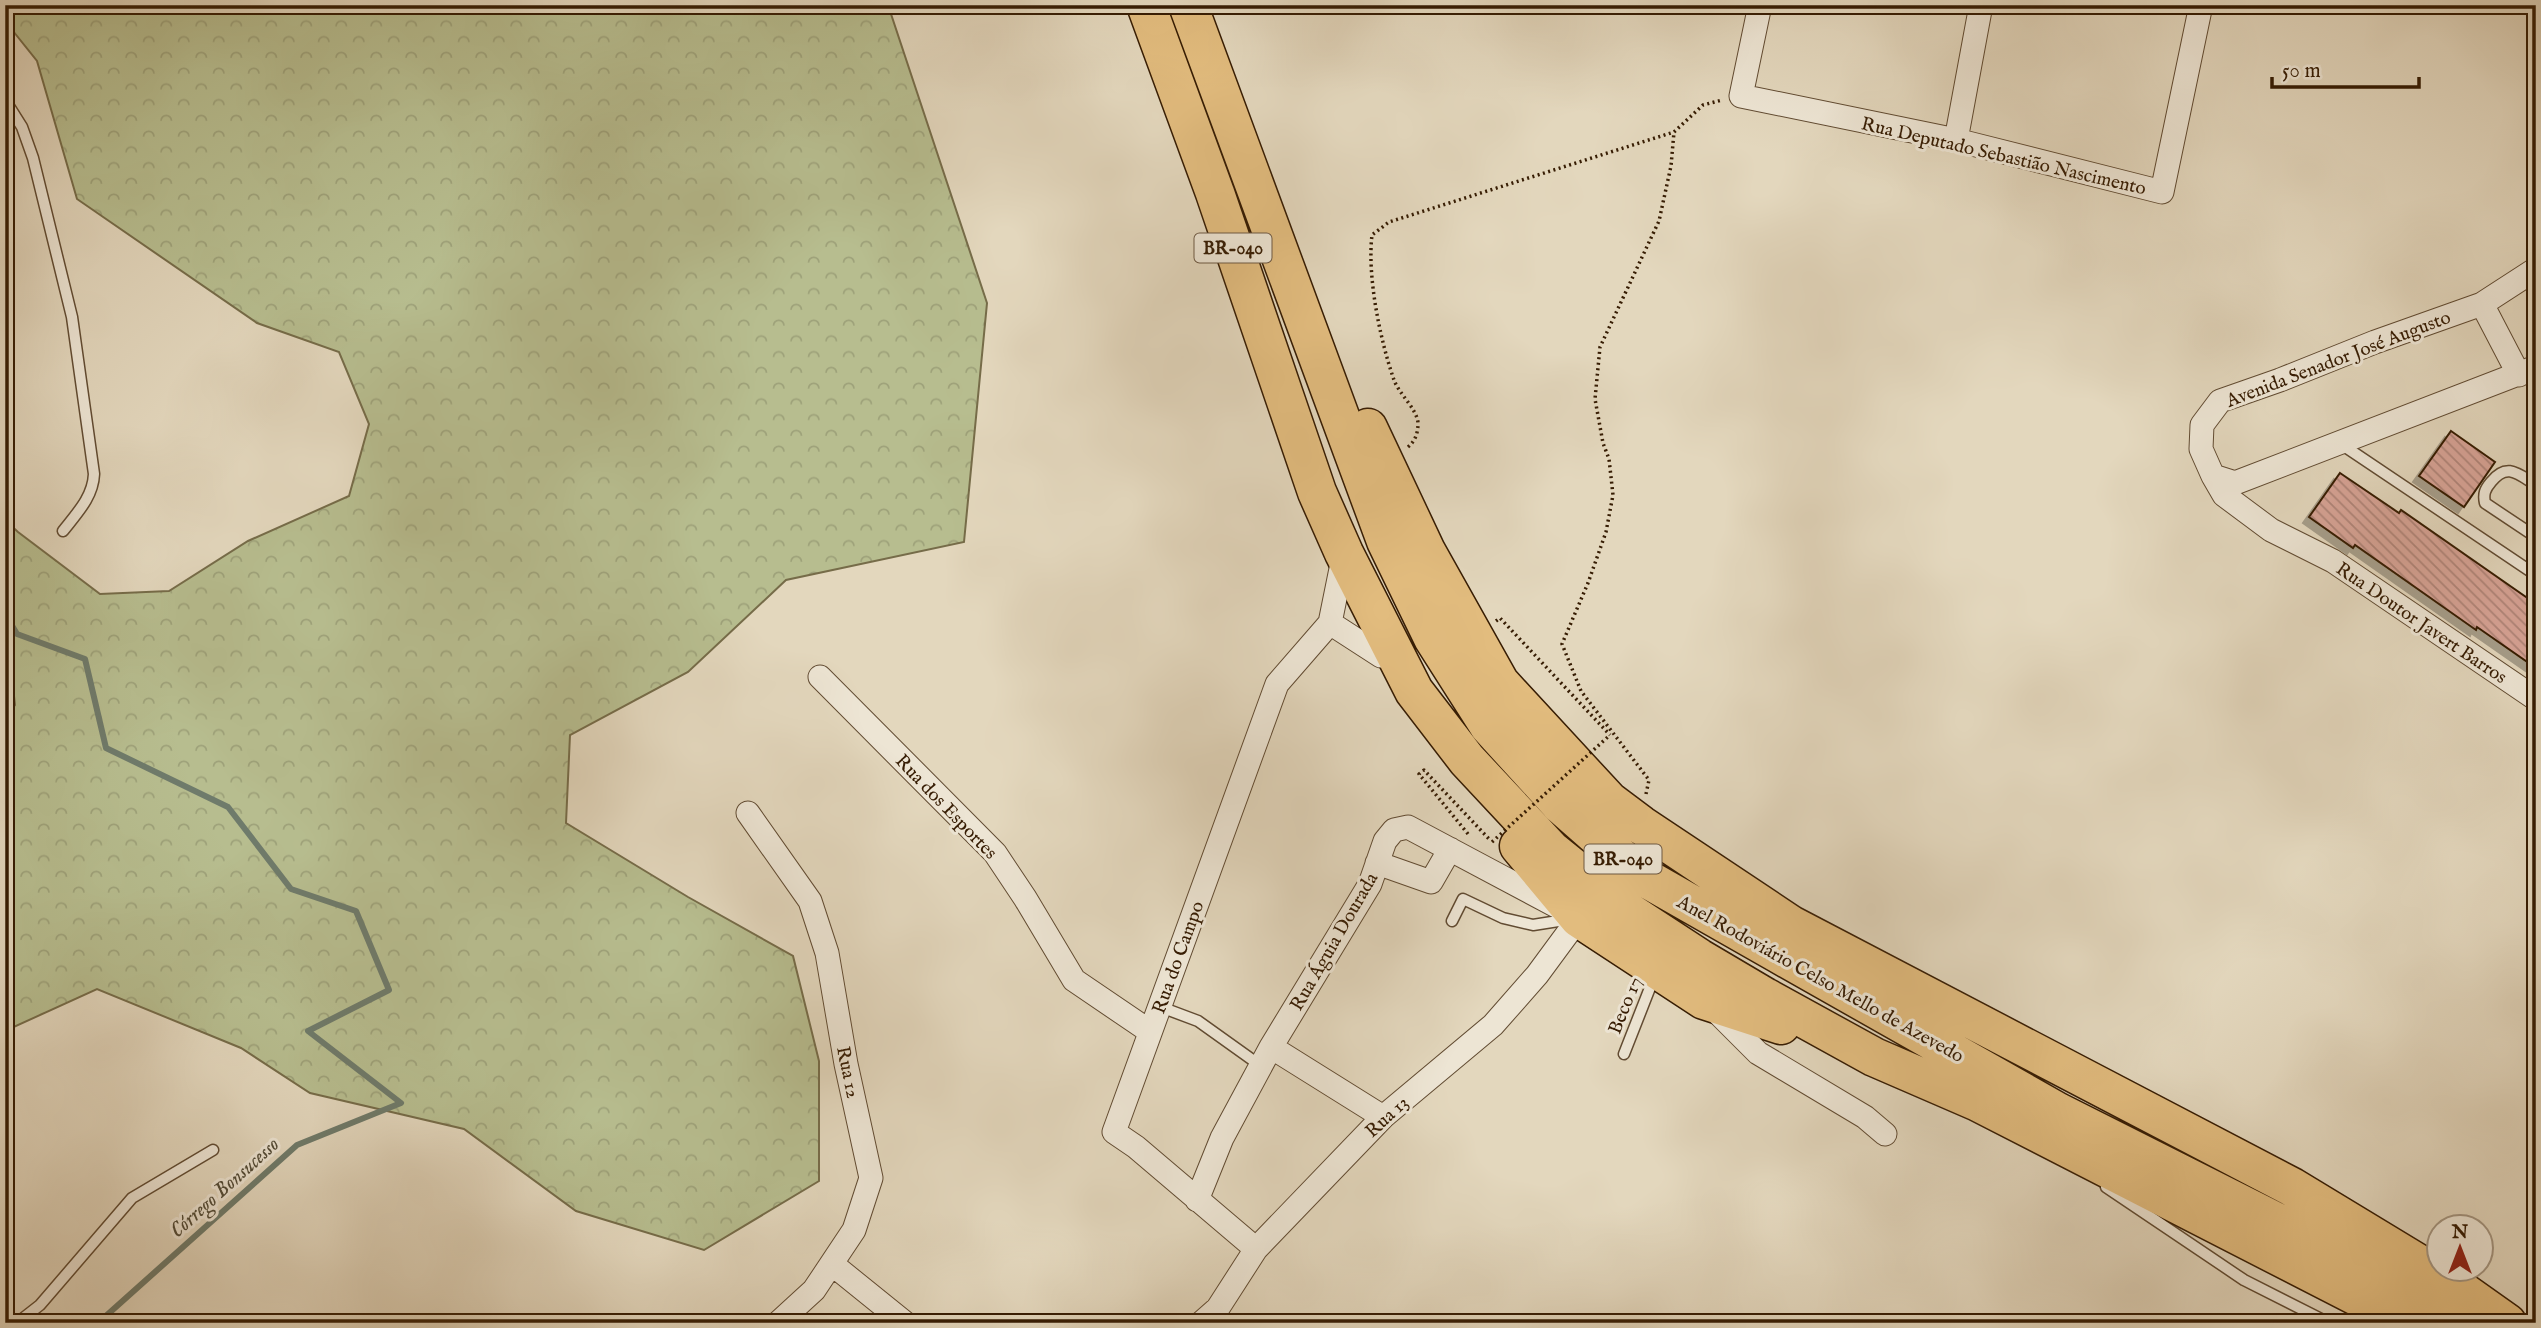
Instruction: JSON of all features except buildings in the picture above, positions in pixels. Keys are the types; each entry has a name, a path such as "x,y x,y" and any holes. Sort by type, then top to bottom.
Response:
{"highway":[{"name":"Anel Rodoviário Celso Mello de Azevedo","path":"1146,5 1317,492 1344,553 1414,691 1467,760 1551,850 1624,909 1699,958 1874,1056 1978,1102 2409,1323"},
{"name":"Anel Rodoviário Celso Mello de Azevedo","path":"1188,5 1386,541 1433,638 1489,726 1561,805 1642,876 2058,1112 2477,1323"},
{"path":"1261,199 1293,247 1353,398 1426,551 1500,683 1575,758 1609,801 1791,925 2292,1187 2452,1284 2507,1323"},
{"path":"1368,601 1381,656 1411,719 1580,918 1704,999 1874,1056"}],"street":[{"path":"1741,96 1760,5"},
{"path":"1956,140 1981,5"},
{"name":"Rua Deputado Sebastião Nascimento","path":"1741,96 1956,140 2162,192 2201,5"},
{"name":"Avenida Senador José Augusto","path":"2213,477 2201,449 2202,425 2220,401 2482,304 2536,269"},
{"path":"2213,477 2235,483 2528,371 2482,304"},
{"name":"Rua Doutor Javert Barros","path":"2265,472 2255,487 2254,499 2258,507 2306,547"},
{"name":"Rua Doutor Javert Barros","path":"2213,477 2224,495 2237,506 2272,530 2333,561 2536,699"},
{"name":"Rua do Campo","path":"1256,1249 1136,1147 1114,1132 1277,684 1330,623 1344,553"},
{"path":"1330,623 1381,656"},
{"name":"Rua dos Esportes","path":"820,677 995,853 1074,980 1149,1031"},
{"name":"Rua 12","path":"748,813 810,901 827,953 846,1064 871,1178 854,1230 814,1290 778,1323"},
{"name":"Rua Águia Dourada","path":"1197,1200 1222,1138 1266,1057 1370,884 1385,841 1394,830 1408,827 1580,918"},
{"path":"1377,863 1431,882 1450,849"},
{"name":"Rua 13","path":"1202,1323 1218,1308 1256,1249 1383,1117 1493,1025 1537,975 1580,918"},
{"path":"1704,999 1758,1053 1865,1117 1885,1134"},
{"path":"1266,1057 1383,1117"},
{"path":"832,1264 905,1323"},
{"path":"807,1323 814,1290"}],"lane":[{"path":"5,100 22,127 33,158 69,304 94,474 94,486 88,498 63,531"},
{"path":"2339,442 2536,575"},
{"path":"2536,485 2516,472 2506,470 2499,472 2483,497 2485,503 2536,537"},
{"path":"1452,921 1464,900 1503,918 1533,925 1580,918"},
{"name":"Beco 17","path":"1624,1054 1658,969"},
{"path":"1158,1006 1198,1021 1266,1057"},
{"path":"1978,1102 2071,1164"},
{"path":"17,1323 40,1305 132,1198 213,1150"},
{"path":"2094,1179 2244,1280 2329,1323"}],"path":[{"path":"1384,463 1396,458 1415,440 1418,421 1395,383 1382,335 1369,257 1372,234 1389,222 1674,132 1703,105 1741,96"},
{"path":"1641,825 1649,780 1588,700 1571,670 1562,644 1588,583 1601,545 1613,495 1609,459 1603,443 1595,399 1600,347 1659,221 1671,166 1674,132"},
{"path":"1482,866 1480,849 1419,774 1424,770 1492,842 1610,735 1500,618 1491,624"},
{"path":"1581,704 1588,700"}],"green space":[{"path":"5,5 888,5 987,303 964,542 786,580 688,672 570,735 566,823 688,897 793,956 819,1061 819,1181 704,1250 576,1211 464,1129 310,1093 241,1048 97,989 5,1031 5,719 15,705 8,643 5,639 5,520 100,594 169,591 248,541 349,496 369,424 339,352 257,323 77,199 37,61 5,21"}],"waterway":[{"name":"Córrego Bonsucesso","path":"5,614 17,634 85,659 106,748 228,807 291,889 356,911 389,990 308,1031 401,1103 297,1145 98,1323"}]}
